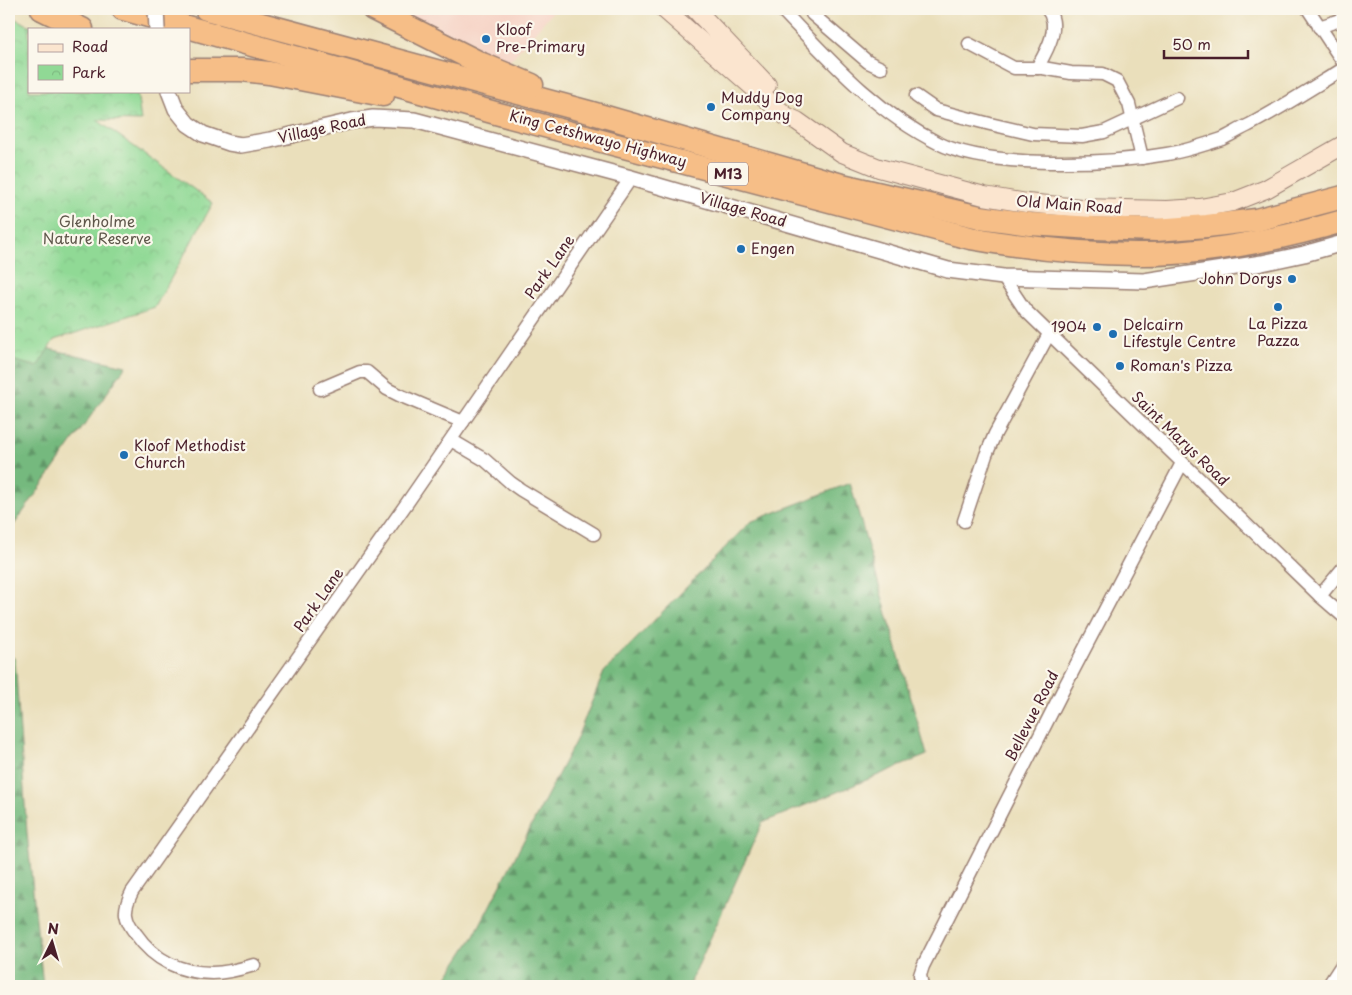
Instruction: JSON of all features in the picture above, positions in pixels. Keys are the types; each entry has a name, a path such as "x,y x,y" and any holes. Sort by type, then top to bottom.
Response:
{"highway":[{"path":"42,9 80,28"},
{"name":"King Cetshwayo Highway","path":"123,9 499,114 970,238 1022,247 1103,254 1187,252 1283,236 1343,221"},
{"name":"King Cetshwayo Highway","path":"206,9 589,112 842,185 980,217 1030,224 1156,230 1256,220 1343,197"},
{"path":"373,9 482,64 558,96 589,112"},
{"path":"192,72 242,70 269,73 438,107 499,114"}],"main road":[{"name":"Old Main Road","path":"695,9 778,96 797,121"},
{"name":"Old Main Road","path":"665,12 786,116 797,121 842,153 888,170 984,196 1027,203 1081,208 1166,210 1200,208 1232,202 1266,189 1343,145"}],"street":[{"path":"156,9 157,28"},
{"path":"781,9 849,80 888,113 916,131 946,147 984,156 1021,160 1071,162 1142,158 1168,154 1223,138 1267,115 1343,69"},
{"path":"1037,68 1049,48 1053,30 1053,19 1047,9"},
{"path":"1308,9 1343,62"},
{"path":"803,32 814,12 868,62 881,68"},
{"path":"1319,27 1343,19"},
{"path":"969,44 1014,68 1037,68 1071,73 1103,74 1117,81 1129,104 1142,158"},
{"name":"Village Road","path":"169,92 176,109 188,124 203,134 229,143 241,145 270,140 352,120 392,118 432,124 631,178 948,270 1003,277 1144,281 1262,263 1343,243"},
{"path":"916,96 936,110 1032,134 1082,136 1104,132 1177,98"},
{"name":"Park Lane","path":"254,965 214,973 180,968 162,960 143,944 132,929 126,914 127,903 132,892 451,440 631,178"},
{"name":"Saint Marys Road","path":"1003,277 1025,310 1049,334 1343,616"},
{"path":"964,520 995,434 1049,334"},
{"path":"320,388 360,372 367,372 399,395 463,422"},
{"path":"451,440 485,460 521,490 594,534"},
{"name":"Bellevue Road","path":"922,986 920,975 923,966 1069,678 1182,463"},
{"path":"1320,596 1343,568"},
{"path":"1328,986 1343,963"}],"shaded area":[{"name":"Kloof Pre-Primary","path":"385,9 555,9 502,70"}],"green space":[{"name":"Glenholme Nature Reserve","path":"9,16 35,28 28,28 28,92 137,92 141,121 97,120 213,203 155,307 54,340 37,367 9,359"},
{"path":"9,340 126,366 9,532"},
{"path":"850,483 927,755 762,823 689,986 441,986 474,936 576,740 604,672 750,522"},
{"path":"9,654 15,659 27,833 43,986 9,986"}],"place":[{"name":"Kloof Pre-Primary","path":"486,39"},
{"name":"Muddy Dog Company","path":"711,107"},
{"name":"Engen","path":"741,249"},
{"name":"John Dorys","path":"1292,279"},
{"name":"La Pizza Pazza","path":"1278,307"},
{"name":"1904","path":"1097,327"},
{"name":"Delcairn Lifestyle Centre","path":"1113,334"},
{"name":"Roman's Pizza","path":"1120,366"},
{"name":"Kloof Methodist Church","path":"124,455"}]}
